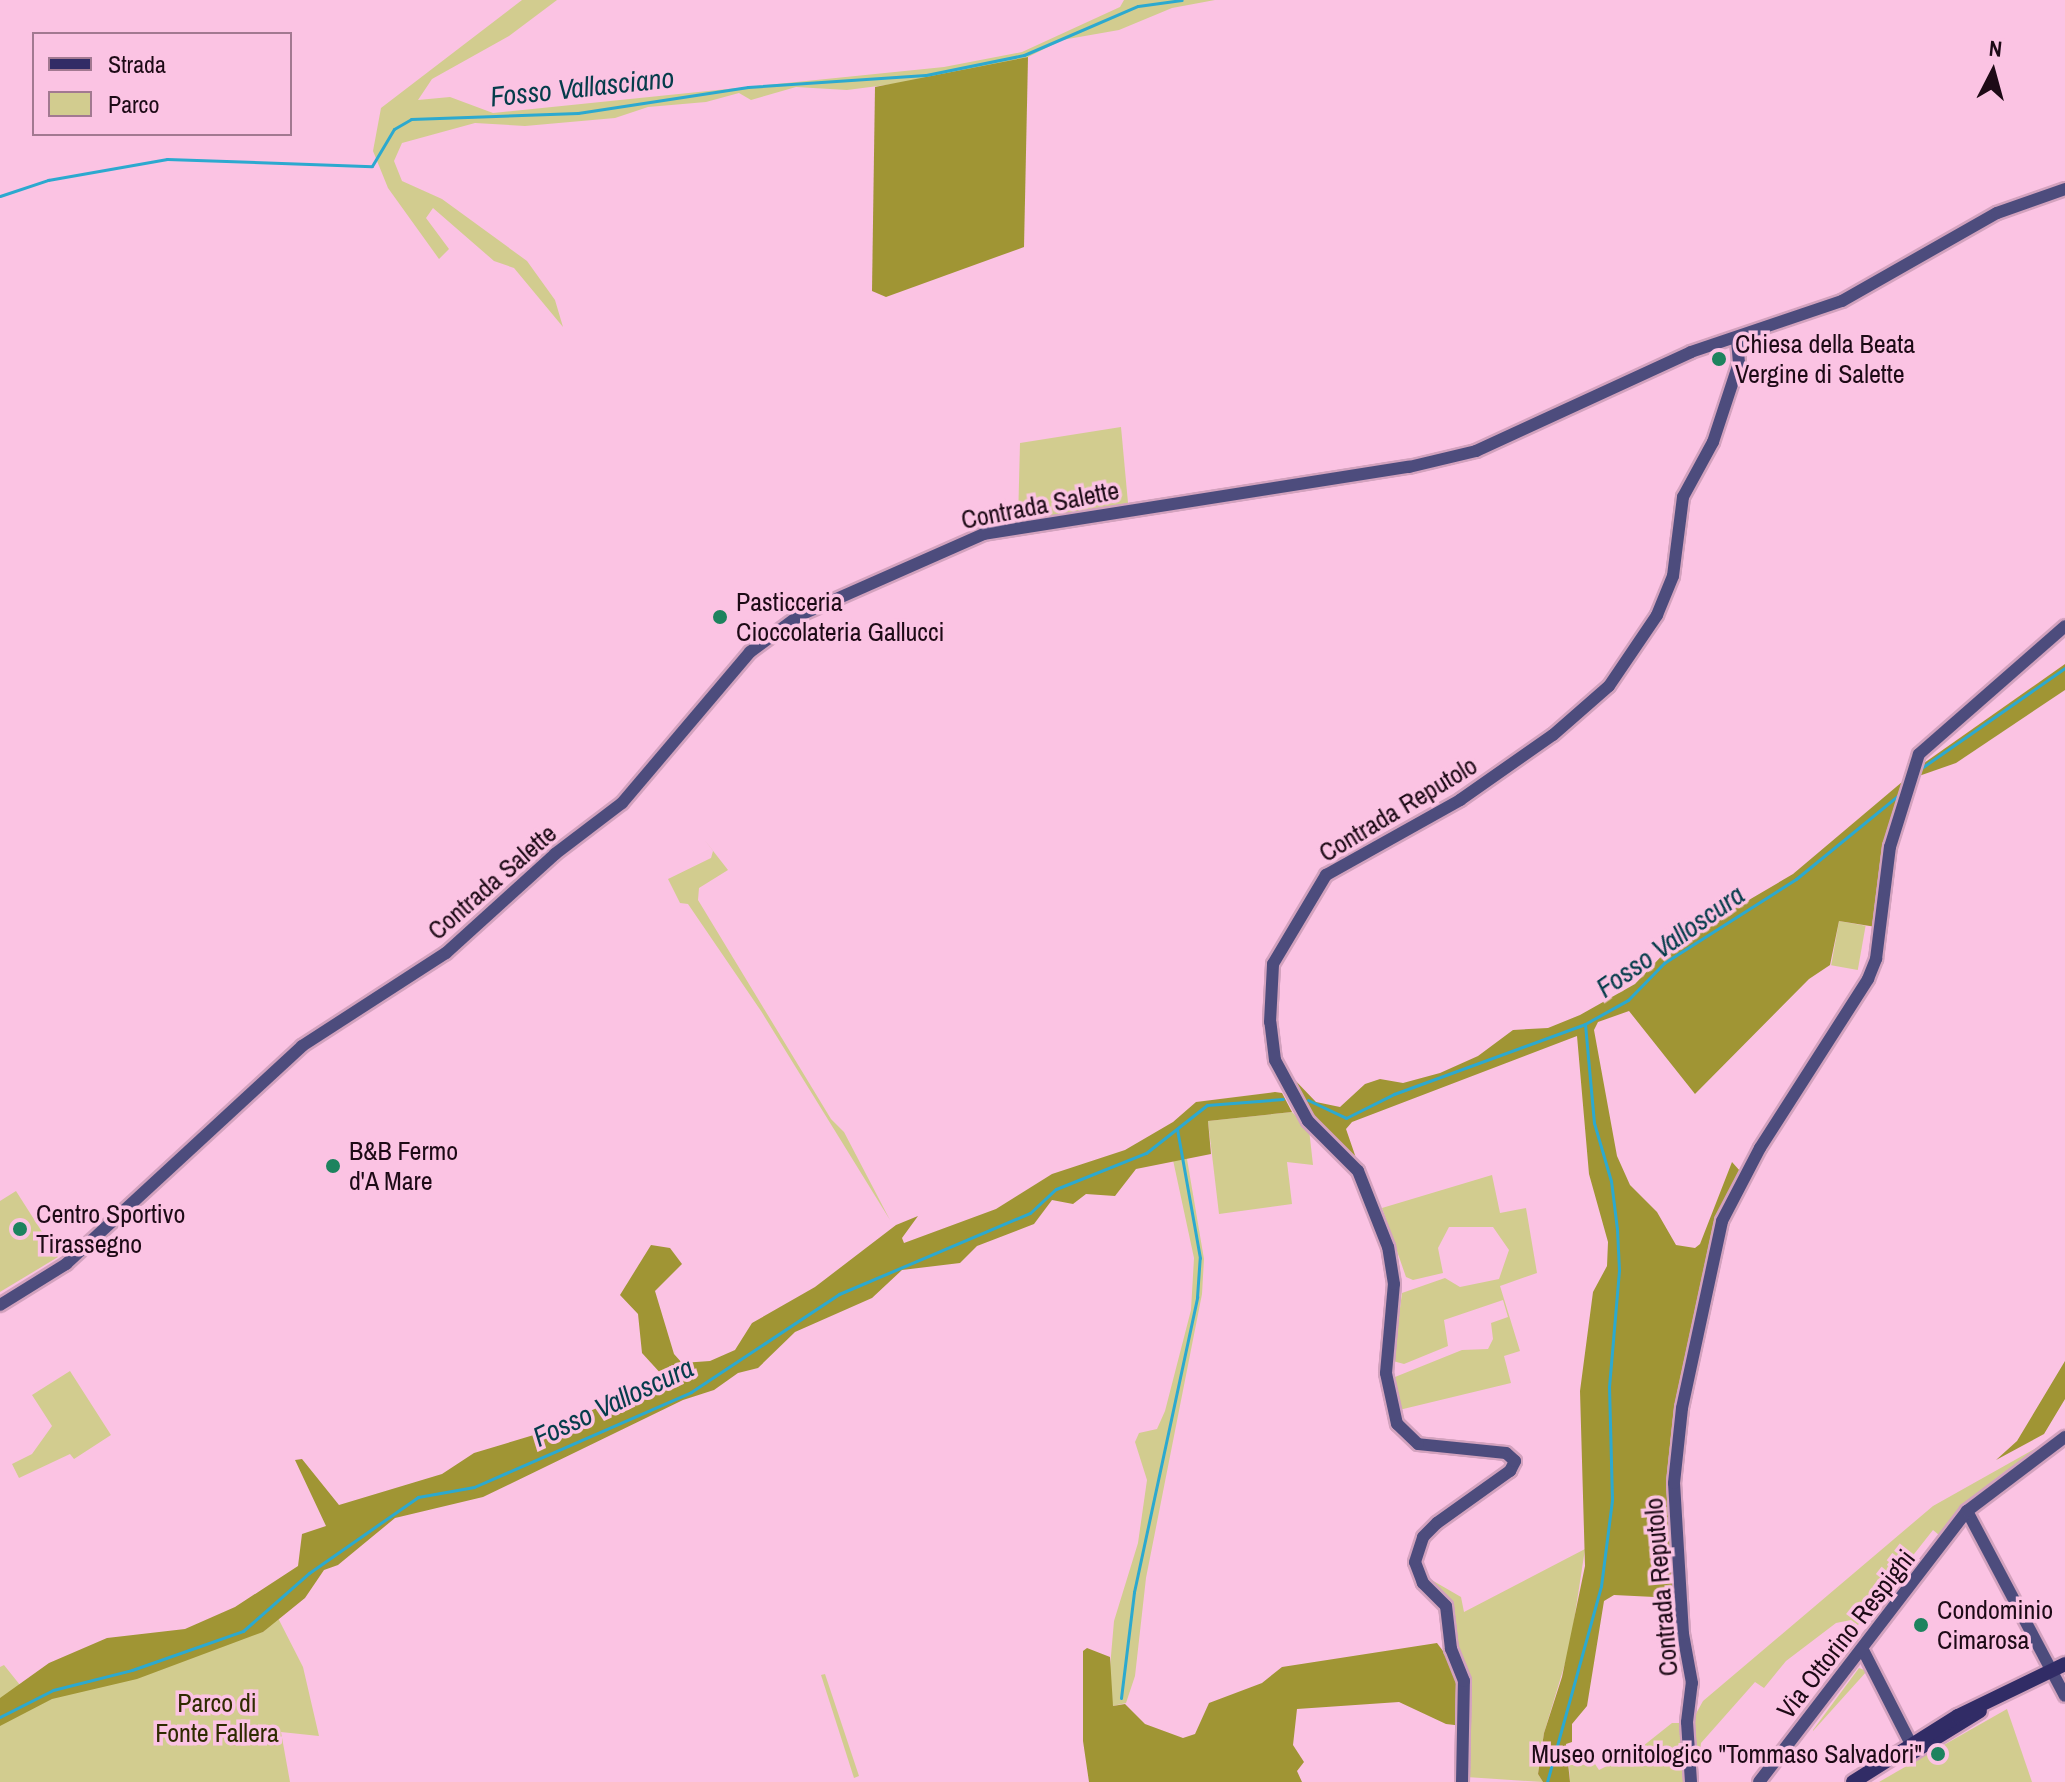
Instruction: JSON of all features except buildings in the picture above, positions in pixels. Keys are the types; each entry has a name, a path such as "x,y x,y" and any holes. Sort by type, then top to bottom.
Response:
{"main road":[{"path":"1853,1782 1913,1748 1964,1725 1987,1705 2058,1668"}],"street":[{"name":"Contrada Salette","path":"0,1305 66,1264 228,1118 302,1046 446,953 555,854 622,803 750,652 800,615 984,534 1446,460 1516,436 1673,359 1842,301 1997,213 2065,189"},
{"name":"Contrada Reputolo","path":"1462,1777 1464,1681 1451,1649 1446,1606 1423,1583 1415,1562 1423,1537 1437,1523 1510,1471 1515,1461 1506,1453 1418,1444 1397,1424 1386,1373 1394,1284 1388,1247 1358,1171 1308,1121 1275,1060 1270,1022 1273,964 1283,940 1326,875 1460,800 1553,735 1609,686 1657,615 1673,576 1683,497 1713,442 1739,363 1737,338"},
{"name":"Contrada Reputolo","path":"1691,1782 1690,1704 1674,1483 1682,1408 1722,1221 1760,1148 1868,979 1876,959 1890,847 1919,754 2065,626"},
{"name":"Via Ottorino Respighi","path":"1759,1782 1967,1511 2065,1437"},
{"path":"1967,1511 2058,1668 2065,1696"},
{"path":"1863,1650 1913,1748"}],"green space":[{"path":"522,0 557,0 509,36 432,79 418,100 450,97 493,113 944,67 1022,52 1120,7 1124,0 1215,0 1172,8 1119,30 1062,40 1028,57 925,80 847,90 796,87 751,100 739,93 706,102 648,107 615,118 525,126 475,123 402,143 394,161 402,181 442,199 527,261 555,300 563,327 514,268 494,261 433,208 426,218 449,249 439,259 388,188 373,151 381,108"},
{"path":"1121,427 1128,503 1018,522 1020,443"},
{"path":"703,838 728,870 699,888 698,900 831,1119 844,1132 890,1220 761,1011 688,904 680,903 668,879 711,858 713,851"},
{"path":"1839,921 1866,926 1858,970 1831,965"},
{"path":"1292,1112 1309,1129 1313,1165 1287,1162 1292,1204 1219,1214 1208,1121"},
{"path":"1187,1159 1204,1259 1202,1294 1146,1578 1135,1676 1126,1703 1113,1706 1108,1690 1114,1621 1138,1543 1147,1480 1135,1442 1139,1433 1157,1429 1165,1411 1191,1310 1194,1258 1173,1160"},
{"path":"1492,1175 1500,1213 1526,1208 1537,1273 1500,1286 1520,1351 1504,1356 1511,1383 1399,1410 1395,1377 1462,1350 1488,1349 1493,1339 1491,1323 1508,1317 1503,1300 1444,1320 1448,1346 1404,1364 1393,1361 1402,1293 1445,1278 1460,1287 1499,1279 1509,1250 1493,1227 1449,1227 1438,1248 1443,1273 1413,1280 1406,1277 1382,1208"},
{"name":"Centro Sportivo Tirassegno","path":"16,1191 58,1257 0,1292 0,1201"},
{"path":"70,1371 111,1435 74,1459 70,1454 19,1478 12,1464 32,1454 52,1426 32,1395"},
{"path":"2040,1446 1995,1479 1939,1535 1933,1530 1858,1625 1851,1620 1836,1623 1786,1661 1764,1688 1755,1682 1701,1743 1696,1782 1693,1719 1703,1701 1933,1506"},
{"path":"1585,1549 1570,1647 1544,1733 1538,1774 1543,1782 1466,1777 1470,1685 1457,1654 1453,1610 1423,1575 1461,1597 1464,1612"},
{"name":"Parco di Fonte Fallera","path":"278,1618 303,1667 319,1736 281,1732 290,1782 0,1782 0,1667 4,1665 20,1685 35,1677 263,1632"},
{"path":"1859,1668 1867,1671 1813,1731 1813,1730"},
{"path":"825,1674 859,1776 854,1778 821,1675"},
{"path":"2007,1709 2032,1782 1879,1782 1898,1771"},
{"path":"1672,1723 1682,1723 1687,1782 1570,1782 1569,1765 1595,1764 1599,1770 1638,1750"}],"shaded area":[{"path":"1028,57 1024,247 886,297 872,291 875,87"},
{"path":"2065,664 2065,690 1956,763 1916,777 1917,768"},
{"path":"1902,782 1882,864 1876,927 1839,921 1830,965 1809,979 1695,1094 1629,1011 1598,1022 1594,1030 1617,1156 1630,1185 1657,1212 1676,1245 1695,1248 1700,1244 1732,1162 1740,1171 1720,1213 1682,1387 1675,1598 1614,1595 1604,1601 1587,1706 1572,1724 1572,1742 1566,1744 1570,1782 1543,1782 1538,1774 1544,1733 1562,1677 1585,1566 1580,1391 1593,1292 1607,1266 1608,1242 1589,1174 1577,1036 1352,1122 1346,1129 1356,1158 1311,1117 1290,1075 1316,1102 1340,1107 1365,1084 1380,1079 1403,1083 1440,1073 1478,1056 1513,1030 1548,1028 1580,1015 1635,984 1672,945 1793,874"},
{"path":"1282,1093 1292,1112 1208,1121 1211,1154 1136,1169 1115,1196 1086,1194 1073,1204 1052,1200 1034,1224 977,1246 960,1263 902,1270 872,1298 795,1332 758,1368 738,1373 714,1390 683,1400 483,1497 395,1518 338,1565 324,1570 305,1598 263,1632 137,1679 52,1699 0,1726 0,1698 49,1663 107,1638 185,1629 235,1607 298,1566 302,1534 326,1526 295,1460 302,1459 339,1505 442,1474 474,1453 537,1434 659,1381 663,1376 642,1353 638,1314 620,1295 651,1245 670,1248 682,1264 655,1291 674,1354 682,1363 710,1361 735,1350 752,1323 815,1287 896,1225 918,1216 902,1238 904,1243 996,1209 1052,1174 1125,1150 1173,1122 1196,1102"},
{"path":"2065,1361 2065,1399 2044,1434 1996,1460 2017,1441"},
{"path":"1437,1643 1458,1671 1463,1726 1446,1724 1399,1702 1297,1709 1293,1745 1304,1762 1297,1771 1302,1782 1089,1782 1083,1741 1083,1651 1087,1648 1110,1657 1113,1706 1125,1704 1145,1724 1183,1738 1195,1734 1209,1703 1262,1683 1282,1667"}],"waterway":[{"name":"Fosso Vallasciano","path":"0,196 48,180 167,159 372,166 394,129 411,119 578,113 748,87 926,75 1024,55 1138,6 1182,0"},
{"name":"Fosso Valloscura","path":"1920,769 2065,668"},
{"name":"Fosso Valloscura","path":"1308,1100 1346,1118 1394,1094 1585,1024 1628,1000 1664,963 1796,879 1900,794"},
{"path":"1547,1782 1601,1586 1612,1500 1609,1387 1619,1270 1617,1229 1611,1181 1594,1123 1585,1024"},
{"name":"Fosso Valloscura","path":"0,1717 53,1690 132,1670 243,1631 309,1573 418,1497 474,1487 691,1392 839,1294 1030,1213 1056,1189 1146,1153 1207,1105 1283,1099"},
{"path":"1121,1698 1134,1592 1197,1297 1200,1258 1177,1129"}],"place":[{"name":"Chiesa della Beata Vergine di Salette","path":"1719,359"},
{"name":"Pasticceria Cioccolateria Gallucci","path":"720,617"},
{"name":"B&B Fermo d'A Mare","path":"333,1166"},
{"name":"Centro Sportivo Tirassegno","path":"20,1229"},
{"name":"Condominio Cimarosa","path":"1921,1625"},
{"name":"Museo ornitologico \"Tommaso Salvadori\"","path":"1938,1754"}]}
